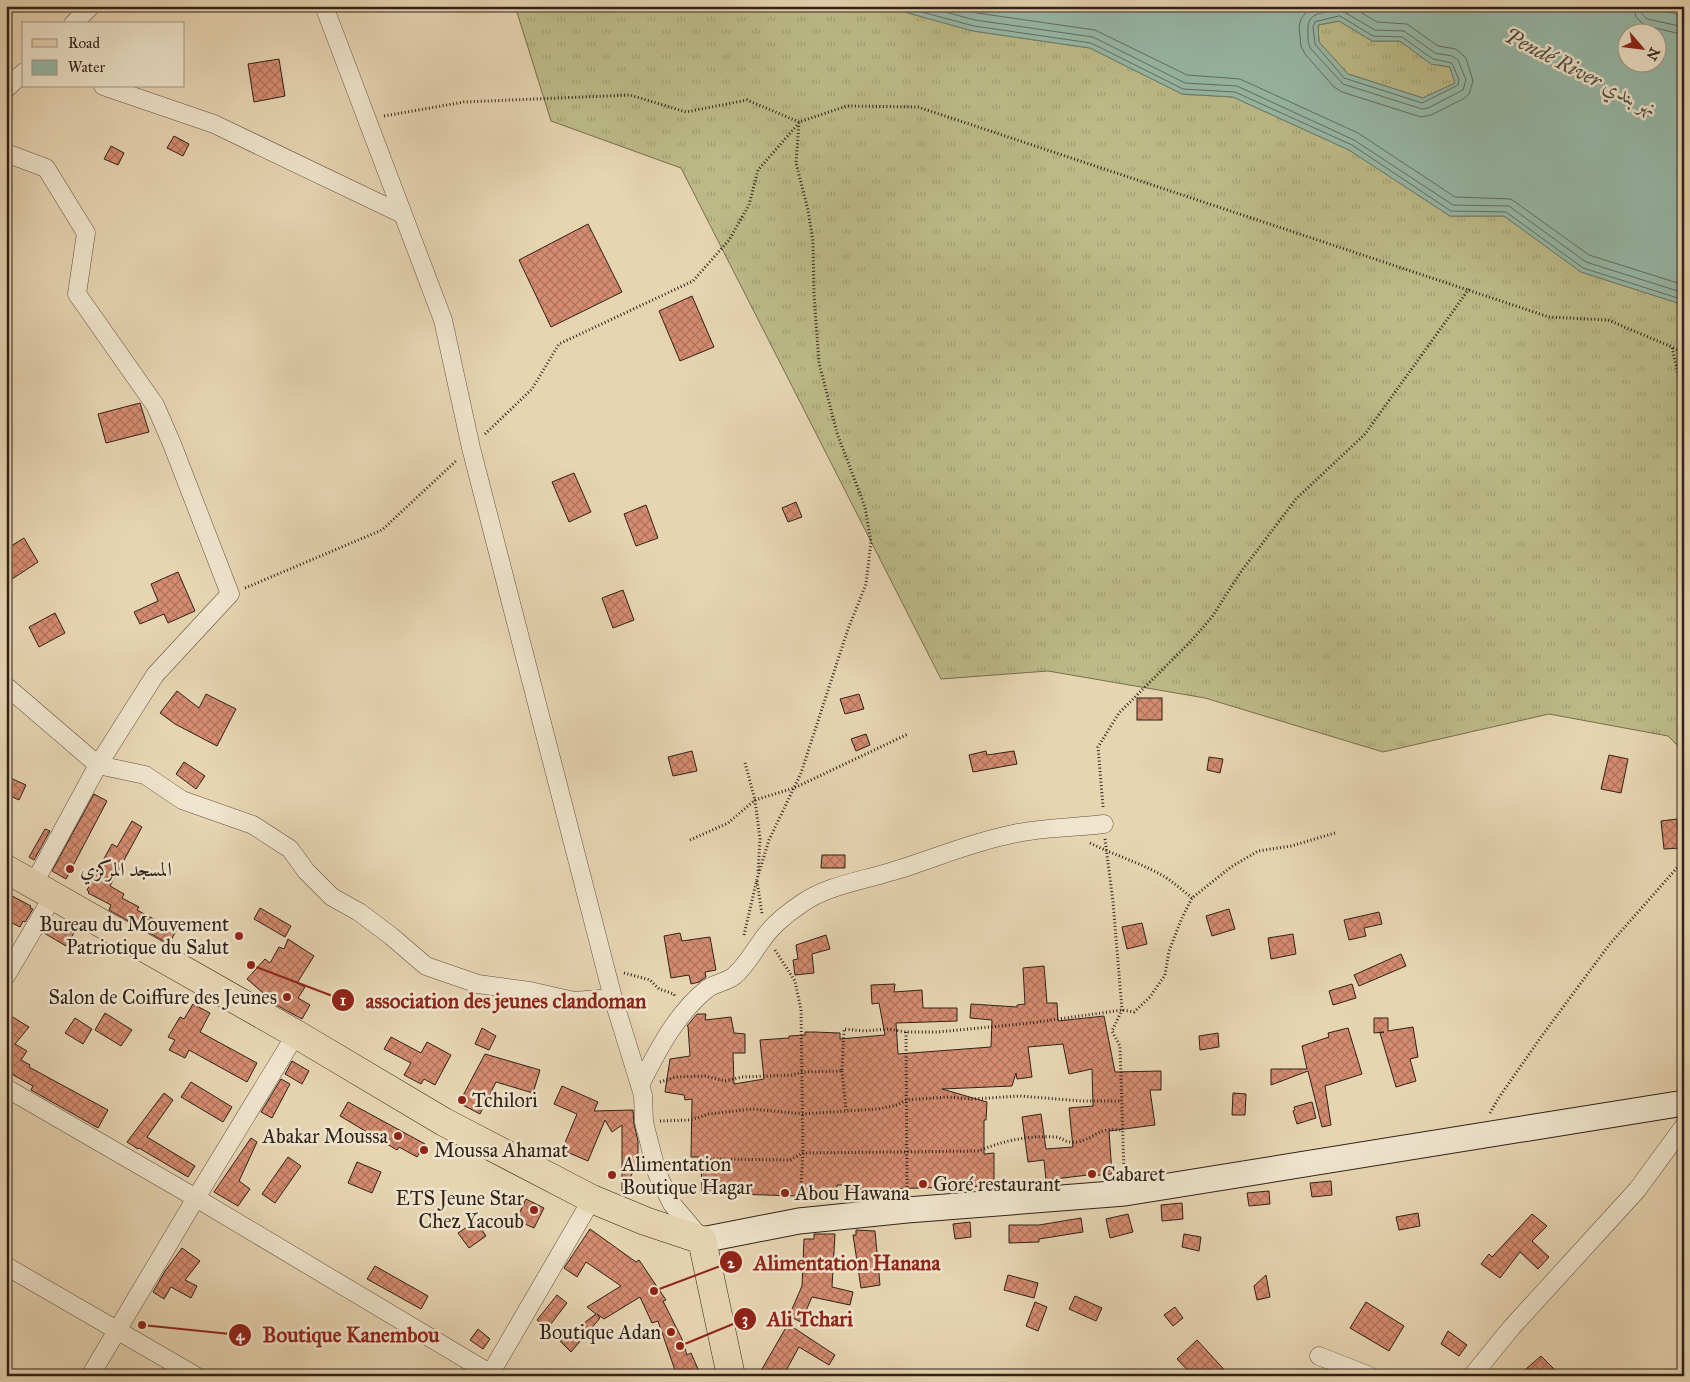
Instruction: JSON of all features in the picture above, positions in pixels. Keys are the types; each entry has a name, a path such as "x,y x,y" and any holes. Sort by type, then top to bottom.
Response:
{"main road":[{"path":"6,869 296,1034 444,1122 592,1199 645,1222 702,1240 799,1220 1125,1193 1684,1103"},
{"path":"702,1240 730,1376"}],"street":[{"path":"75,22 91,6"},
{"path":"324,6 443,320 471,448 613,998 642,1090 644,1122 657,1173 672,1204 702,1240"},
{"path":"6,89 22,74"},
{"path":"109,88 214,124 402,214"},
{"path":"6,154 46,168 86,233 76,294 155,405 230,594 155,675 98,765 6,976"},
{"path":"6,686 98,765 145,775 182,800 253,825 290,849 306,871 332,897 359,912 426,966 478,984 530,991 574,1001 613,998"},
{"path":"642,1090 656,1054 676,1022 708,989 734,977 768,932 803,902 827,891 1014,833 1104,824"},
{"path":"90,1376 296,1034"},
{"path":"6,1088 196,1198 490,1375 592,1199"},
{"path":"1472,1376 1512,1326 1637,1190 1684,1126"},
{"path":"6,1266 196,1376"},
{"path":"1319,1356 1370,1376"}],"path":[{"path":"366,119 464,102 630,94 686,112 747,100 799,122"},
{"path":"230,594 382,530 532,389 559,344 693,281 733,234 749,205 758,170 799,122 847,106 918,107 1549,317 1608,320 1684,352"},
{"path":"742,941 757,879 769,840 800,773 848,629 866,584 870,542 865,507 837,433 818,363 813,242 808,210 796,163 799,122"},
{"path":"1125,1193 1120,1046 1112,1031 1122,1010 1098,747 1119,713 1191,641 1212,617 1240,573 1296,500 1365,434 1469,289"},
{"path":"1672,347 1684,401 1684,568"},
{"path":"690,840 728,823 755,800 794,788 908,734"},
{"path":"745,763 755,800 760,839 757,879 761,909 770,942 795,981 801,1010 803,1152 799,1220"},
{"path":"1060,827 1107,852 1138,863 1160,874 1192,898"},
{"path":"846,1110 842,1071 844,1029 938,1032 1122,1010 1134,1012 1150,997 1165,975 1169,951 1192,898 1231,867 1258,851 1291,846 1335,833"},
{"path":"1478,1136 1498,1099 1609,945 1683,861 1684,857"},
{"path":"606,969 650,980 659,990 674,994 677,1007 676,1022"},
{"path":"906,1032 907,1210"},
{"path":"642,1090 676,1077 705,1076 724,1081 742,1077 842,1071"},
{"path":"644,1122 690,1120 709,1114 752,1109 803,1114 878,1109 897,1105 906,1100 947,1097 972,1100 1020,1096 1082,1101 1121,1101"},
{"path":"657,1173 676,1164 694,1161 748,1158 790,1160 803,1152 979,1151 995,1144 1035,1137 1058,1137 1070,1142 1077,1142 1085,1141 1104,1131 1122,1130"}],"green space":[{"path":"515,6 883,6 973,31 1090,48 1182,94 1233,97 1349,150 1450,216 1504,216 1581,272 1684,305 1684,752 1668,736 1549,714 1383,752 1205,698 1048,671 941,679 681,168 551,121"},
{"path":"1339,21 1372,41 1400,41 1431,64 1450,67 1455,83 1423,98 1348,74 1319,42 1318,25"}],"water":[{"name":"Pendé River نهر بندي","path":"883,6 1643,6 1684,16 1684,305 1581,272 1504,216 1450,216 1349,150 1233,97 1182,94 1090,48 973,31","holes":["1339,21 1372,41 1400,41 1431,64 1450,67 1455,83 1423,98 1348,74 1319,42 1318,25"]}],"building":[{"path":"279,59 285,96 254,102 248,64"},
{"path":"174,136 189,144 183,156 167,148"},
{"path":"111,146 124,153 118,165 104,159"},
{"path":"588,224 622,292 551,327 519,260"},
{"path":"692,296 714,347 680,361 659,311"},
{"path":"140,403 149,432 106,443 98,414"},
{"path":"574,473 591,512 569,522 552,482"},
{"path":"796,502 802,517 788,522 782,508"},
{"path":"646,505 658,538 636,546 624,514"},
{"path":"24,538 38,562 6,583 6,549"},
{"path":"178,572 195,611 168,623 164,614 140,624 134,612 158,601 151,584"},
{"path":"623,590 634,620 613,628 602,598"},
{"path":"55,613 65,633 39,647 29,627"},
{"path":"177,691 199,708 206,694 236,709 217,746 175,724 160,713"},
{"path":"859,694 864,709 845,714 840,699"},
{"path":"1137,698 1162,698 1162,720 1137,720"},
{"path":"866,734 870,745 856,751 851,739"},
{"path":"692,751 697,771 673,776 668,757"},
{"path":"986,751 987,755 1014,751 1017,764 973,772 969,755"},
{"path":"1609,755 1628,759 1621,793 1601,789"},
{"path":"1209,757 1223,759 1220,773 1207,770"},
{"path":"184,762 205,776 196,789 176,774"},
{"path":"6,776 26,785 19,800 6,794"},
{"path":"94,794 107,801 66,879 52,871"},
{"path":"1677,819 1680,848 1664,849 1661,821"},
{"path":"132,821 142,827 110,886 124,894 122,898 139,907 137,910 176,931 169,944 109,910 111,905 88,893 87,890 112,844 117,847"},
{"path":"45,829 50,831 34,860 29,857"},
{"path":"822,855 845,855 845,868 821,868"},
{"path":"12,896 33,909 20,927 6,920 6,907"},
{"path":"260,908 291,926 285,937 254,919"},
{"path":"1229,909 1235,929 1212,936 1206,916"},
{"path":"1379,912 1382,924 1364,928 1366,936 1349,940 1344,920"},
{"path":"51,920 74,933 66,946 44,933"},
{"path":"1142,923 1147,944 1127,949 1122,927"},
{"path":"680,933 682,941 710,937 716,970 705,972 706,977 699,982 691,984 689,975 671,978 664,936"},
{"path":"1293,934 1296,954 1271,959 1268,938"},
{"path":"826,935 830,949 812,954 814,973 795,975 793,960 798,959 796,945"},
{"path":"288,939 314,956 297,983 305,987 298,998 310,1005 302,1019 269,1001 270,999 247,979 265,959 270,963 279,947 284,949"},
{"path":"1401,954 1406,966 1359,986 1354,975"},
{"path":"1044,966 1047,1003 1057,1003 1058,1021 1104,1016 1115,1072 1161,1071 1161,1090 1150,1090 1155,1125 1109,1131 1112,1174 1046,1180 1044,1160 1028,1162 1022,1117 1041,1114 1046,1149 1073,1147 1069,1108 1093,1106 1092,1069 1069,1074 1063,1044 1028,1047 1032,1077 1017,1079 1016,1073 1012,1086 942,1089 987,1102 986,1120 984,1120 984,1154 994,1153 994,1186 846,1190 845,1185 837,1185 837,1191 798,1193 798,1196 702,1193 701,1157 691,1157 692,1099 685,1100 684,1095 665,1092 670,1059 690,1056 687,1026 697,1014 706,1014 705,1020 731,1017 734,1033 745,1034 745,1053 733,1053 734,1084 764,1079 760,1040 789,1038 789,1036 805,1035 805,1032 840,1033 840,1039 885,1035 879,1003 872,1004 871,985 895,984 894,992 922,990 923,1008 957,1008 957,1021 896,1023 898,1054 991,1047 992,1020 970,1018 971,1004 1017,1007 1017,1005 1025,1004 1023,968"},
{"path":"1352,984 1356,998 1333,1005 1329,991"},
{"path":"193,1004 210,1013 200,1032 257,1063 247,1082 189,1050 185,1058 169,1050 175,1040 168,1037 180,1017 184,1019"},
{"path":"6,1013 29,1027 15,1044 27,1051 21,1060 30,1065 29,1067 108,1110 98,1128 31,1090 33,1086 6,1071"},
{"path":"105,1013 132,1030 121,1046 95,1030"},
{"path":"75,1018 92,1029 83,1044 65,1033"},
{"path":"1374,1018 1388,1018 1388,1031 1413,1027 1418,1057 1410,1059 1416,1081 1396,1087 1380,1033 1384,1032 1374,1033"},
{"path":"482,1028 496,1036 489,1050 475,1044"},
{"path":"1348,1028 1362,1074 1325,1086 1331,1125 1322,1127 1308,1071 1271,1085 1271,1069 1307,1069 1302,1046 1329,1037 1328,1033"},
{"path":"1218,1033 1219,1047 1200,1050 1199,1036"},
{"path":"391,1037 421,1053 427,1042 451,1055 435,1085 424,1079 421,1084 404,1075 411,1063 384,1049"},
{"path":"485,1054 540,1070 533,1093 496,1082 480,1114 459,1103"},
{"path":"292,1061 309,1071 302,1084 285,1074"},
{"path":"281,1079 290,1084 272,1118 261,1112"},
{"path":"191,1082 232,1107 223,1122 181,1097"},
{"path":"562,1086 598,1102 594,1111 633,1110 638,1141 638,1163 622,1192 622,1125 612,1132 605,1120 588,1161 562,1150 577,1114 554,1104"},
{"path":"164,1093 173,1100 147,1137 195,1166 188,1177 127,1142"},
{"path":"1233,1093 1246,1094 1245,1115 1232,1115"},
{"path":"348,1102 425,1144 417,1157 399,1147 397,1150 340,1116"},
{"path":"1312,1102 1316,1118 1297,1124 1293,1111 1295,1110 1294,1107"},
{"path":"251,1138 257,1142 239,1181 250,1189 238,1206 214,1192"},
{"path":"288,1157 301,1166 275,1203 262,1194"},
{"path":"357,1162 381,1172 372,1193 348,1183"},
{"path":"1331,1181 1332,1195 1312,1197 1310,1183"},
{"path":"1269,1191 1270,1204 1249,1206 1247,1193"},
{"path":"526,1199 544,1208 534,1228 516,1220"},
{"path":"1182,1203 1183,1219 1162,1221 1161,1205"},
{"path":"1418,1213 1420,1226 1399,1230 1396,1217"},
{"path":"1128,1214 1133,1232 1110,1238 1106,1219"},
{"path":"1532,1214 1547,1226 1532,1241 1549,1257 1538,1269 1520,1252 1500,1278 1481,1264 1489,1254 1492,1257"},
{"path":"1081,1218 1083,1232 1039,1239 1039,1242 1009,1243 1009,1225 1039,1225"},
{"path":"476,1221 486,1236 469,1248 458,1233"},
{"path":"970,1222 971,1237 955,1239 953,1224"},
{"path":"590,1229 636,1262 639,1260 666,1300 663,1301 682,1339 687,1355 691,1353 701,1376 677,1376 658,1321 652,1323 640,1297 604,1319 597,1314 600,1318 571,1352 560,1341 596,1314 587,1307 621,1286 586,1262 577,1277 564,1268"},
{"path":"856,1230 875,1231 880,1285 861,1288 853,1235 856,1235"},
{"path":"814,1234 835,1234 832,1287 853,1292 850,1305 812,1297 801,1322 789,1316 802,1286 804,1239 814,1239"},
{"path":"1184,1234 1201,1237 1199,1251 1182,1247"},
{"path":"182,1248 200,1261 185,1280 197,1286 191,1298 171,1287 164,1299 153,1292 165,1271"},
{"path":"375,1266 428,1296 421,1309 367,1279"},
{"path":"1008,1275 1038,1283 1034,1298 1004,1290"},
{"path":"1266,1275 1270,1297 1257,1300 1254,1286"},
{"path":"557,1295 567,1303 547,1329 537,1320"},
{"path":"1075,1296 1102,1308 1096,1321 1069,1309"},
{"path":"1035,1302 1047,1307 1038,1331 1026,1326"},
{"path":"1366,1302 1404,1326 1389,1351 1350,1328"},
{"path":"1175,1307 1183,1318 1173,1326 1164,1315"},
{"path":"788,1324 835,1355 829,1365 799,1347 783,1376 758,1376"},
{"path":"478,1329 490,1339 483,1349 470,1340"},
{"path":"1448,1331 1467,1345 1459,1356 1441,1344"},
{"path":"1197,1340 1230,1376 1193,1376 1177,1359"},
{"path":"1541,1356 1561,1376 1518,1376"}],"place":[{"name":"المسجد المركزي","path":"70,869"},
{"name":"Bureau du Mouvement Patriotique du Salut","path":"239,936"},
{"name":"association des jeunes clandoman","path":"251,965"},
{"name":"Salon de Coiffure des Jeunes","path":"287,997"},
{"name":"Tchilori","path":"462,1100"},
{"name":"Abakar Moussa","path":"398,1136"},
{"name":"Moussa Ahamat","path":"424,1150"},
{"name":"Cabaret","path":"1092,1174"},
{"name":"Alimentation Boutique Hagar","path":"612,1175"},
{"name":"Goré restaurant","path":"923,1184"},
{"name":"Abou Hawana","path":"785,1193"},
{"name":"ETS Jeune Star Chez Yacoub","path":"534,1210"},
{"name":"Alimentation Hanana","path":"654,1291"},
{"name":"Boutique Kanembou","path":"142,1325"},
{"name":"Boutique Adan","path":"671,1332"},
{"name":"Ali Tchari","path":"680,1346"}]}
